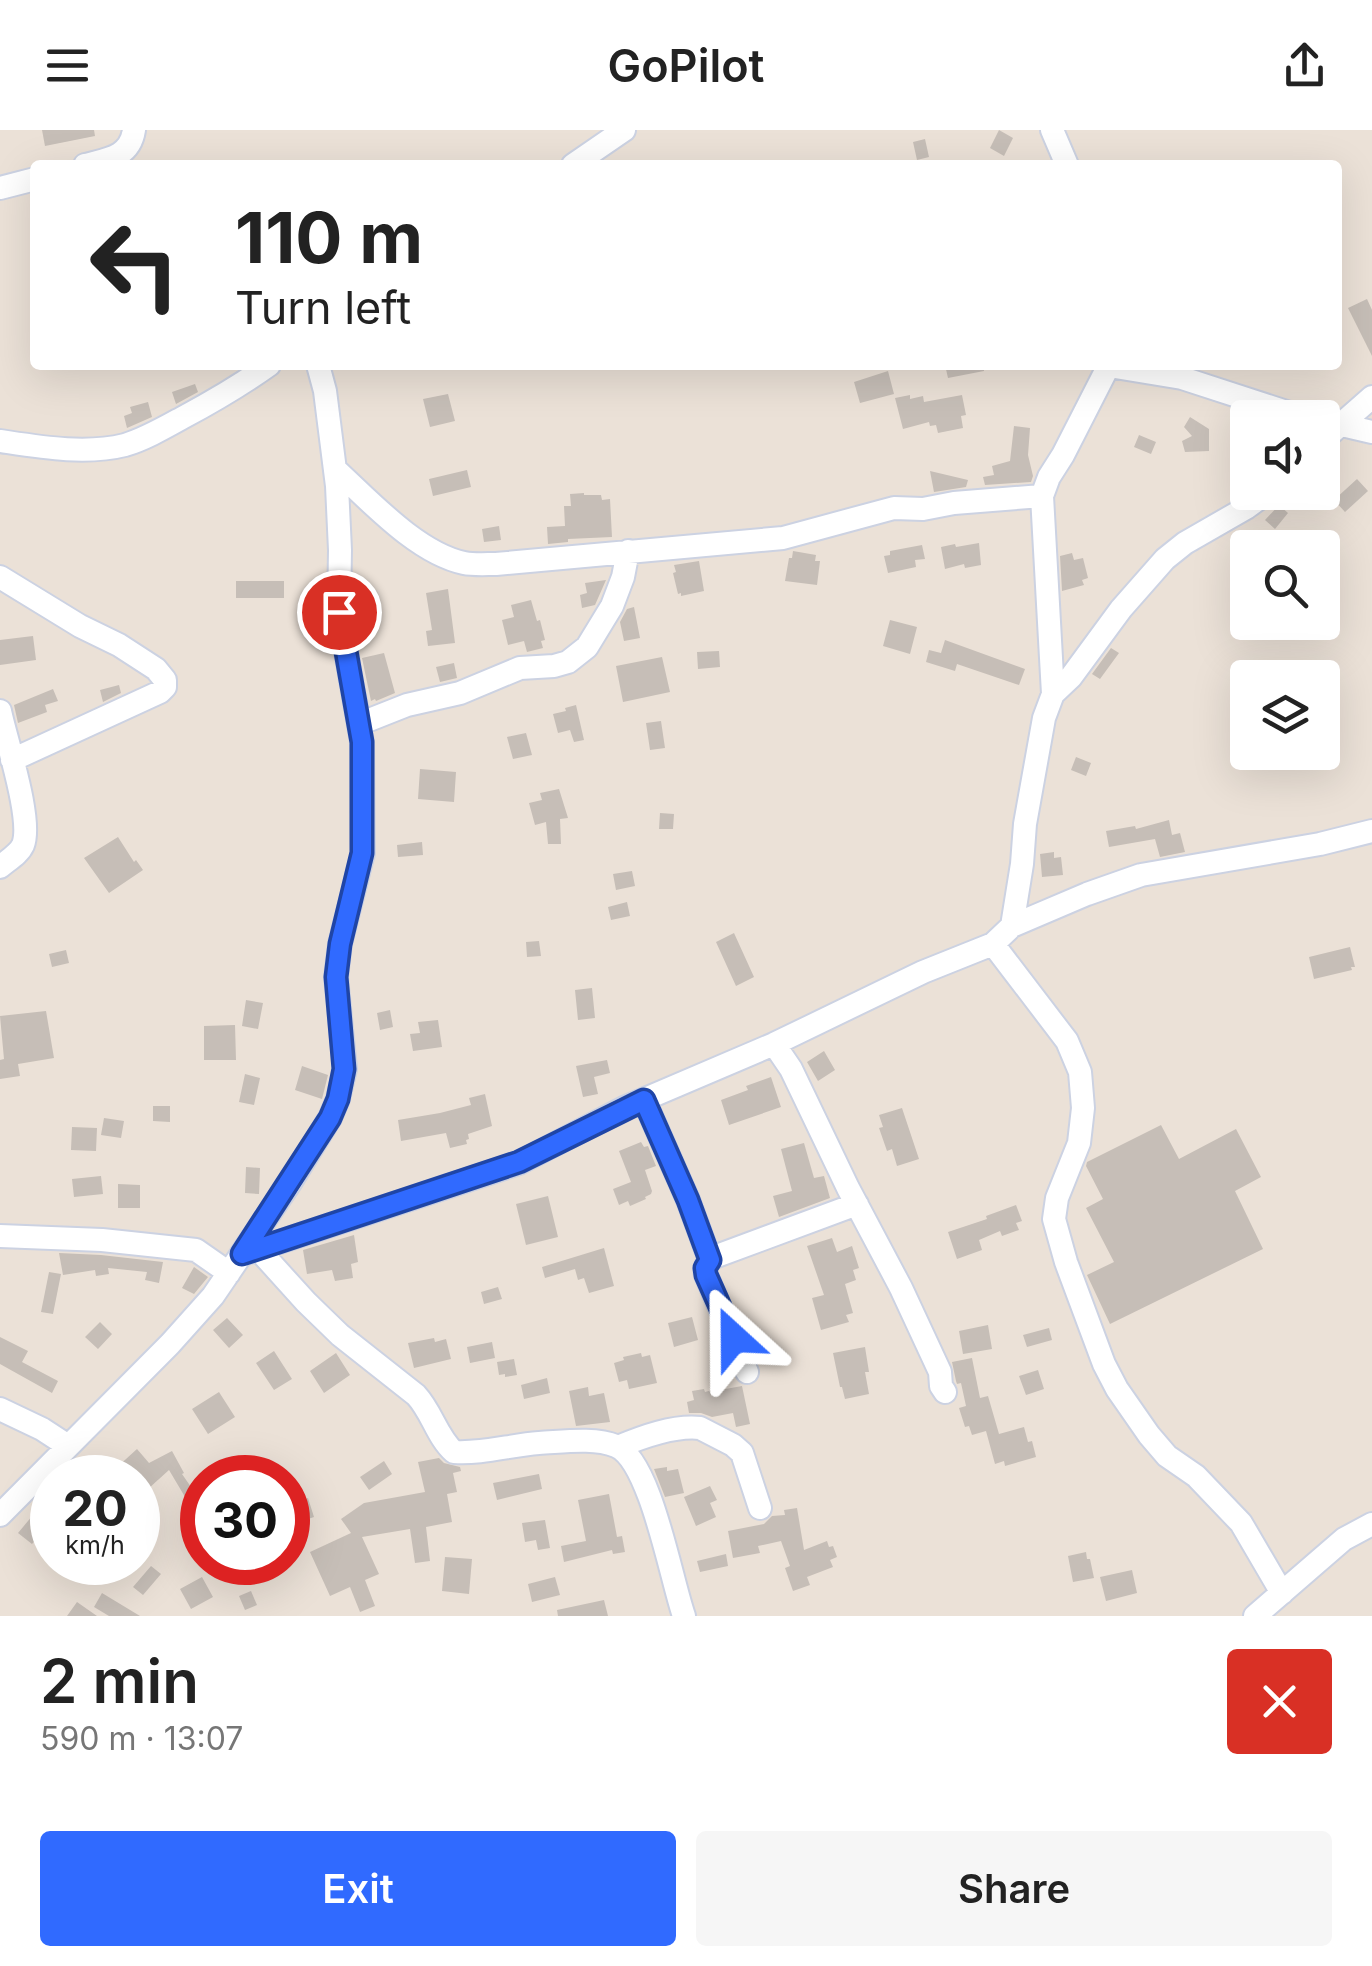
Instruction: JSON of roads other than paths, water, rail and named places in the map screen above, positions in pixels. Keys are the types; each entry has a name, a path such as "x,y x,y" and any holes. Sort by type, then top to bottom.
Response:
{"street":[{"path":"104,160 126,151 134,130"},
{"path":"580,160 624,130"},
{"path":"1052,130 1065,160"},
{"path":"0,188 30,180"},
{"path":"0,442 59,449 126,444 230,392 262,370"},
{"path":"0,1515 170,1344 243,1259 338,1099 344,1069 336,977 362,853 362,742 339,612 335,469 319,370"},
{"path":"1012,926 1025,824 1044,718 1053,694 1042,496 1048,476 1064,454 1107,370"},
{"path":"1133,370 1182,378 1250,400"},
{"path":"1340,423 1372,397"},
{"path":"1340,431 1372,432"},
{"path":"335,469 405,531 435,552 466,564 783,538 894,508 923,509 1042,496"},
{"path":"1053,694 1165,559 1243,510"},
{"path":"358,724 407,705 460,693 520,668 568,662 587,647 606,618 623,577 628,551"},
{"path":"0,577 119,645 156,669 165,680 160,692 12,760"},
{"path":"0,711 26,833 22,848 0,867"},
{"path":"243,1259 519,1162 644,1100 774,1044 923,972 993,944 1012,926 1088,894 1142,875 1372,831"},
{"path":"993,944 1067,1040 1080,1072 1080,1143 1058,1198 1054,1220 1104,1364 1116,1389 1167,1456 1196,1476 1241,1523 1282,1593"},
{"path":"774,1044 792,1069 856,1204 902,1288 940,1372 945,1392"},
{"path":"644,1100 710,1260"},
{"path":"747,1372 706,1275 710,1260 856,1204"},
{"path":"0,1236 102,1240 243,1259 306,1302 340,1335 416,1395 454,1452 540,1443 600,1442 618,1447 630,1456 640,1474 660,1526 684,1616"},
{"path":"0,1408 68,1446"},
{"path":"618,1447 667,1431 700,1428 742,1453 760,1508"},
{"path":"1254,1616 1344,1539 1369,1530"}]}
